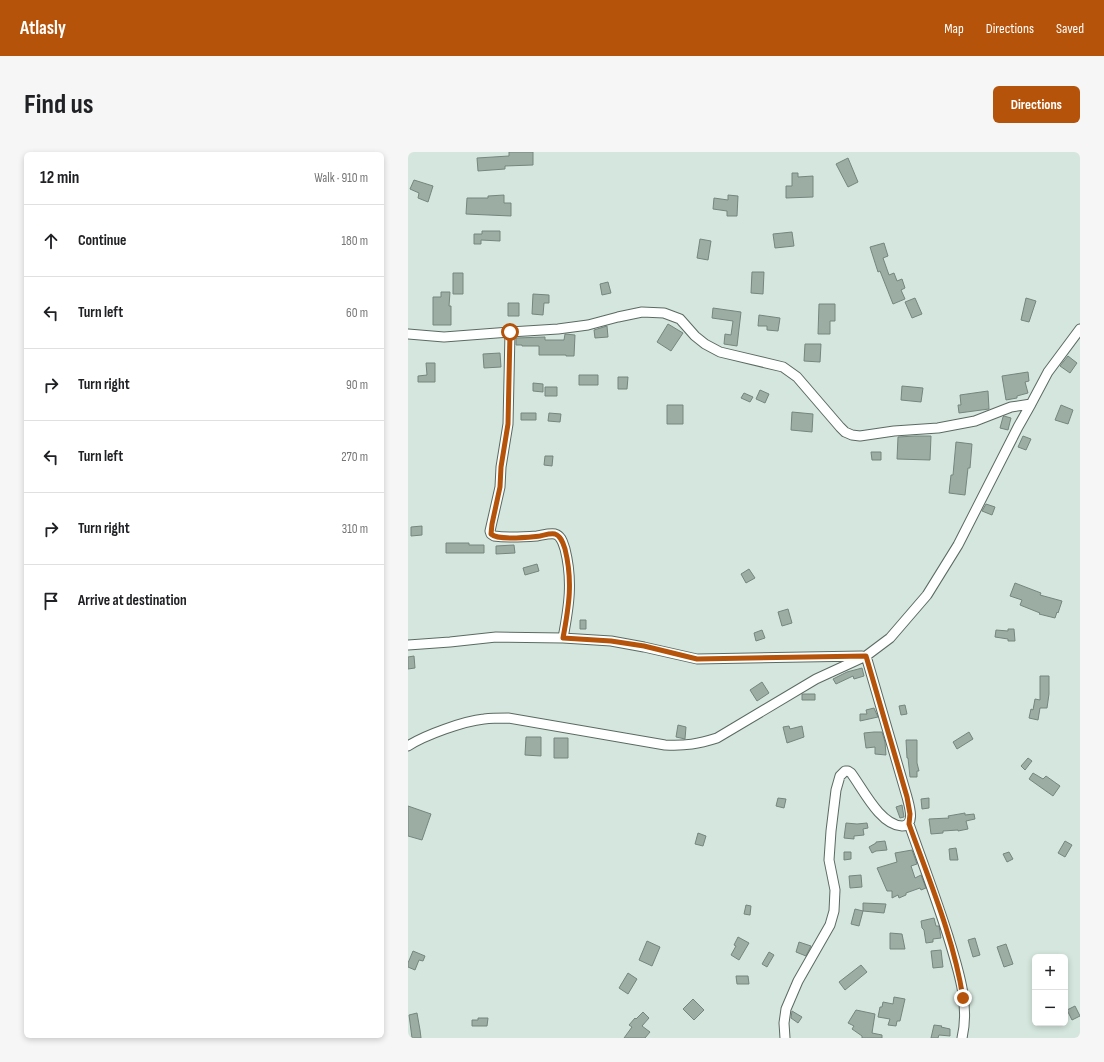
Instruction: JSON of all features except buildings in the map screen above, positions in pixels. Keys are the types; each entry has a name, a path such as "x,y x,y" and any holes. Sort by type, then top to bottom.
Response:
{"street":[{"path":"408,334 444,337 565,328 588,325 642,312 664,313 680,319 695,336 705,344 720,352 783,367 797,377 840,427 852,436 938,428 975,421 1011,407 1031,404"},
{"path":"408,746 416,740 460,724 484,719 508,718 665,745 687,746 717,738 816,679 866,656 890,638 927,595 958,545 1018,427 1048,372 1080,329"},
{"path":"510,332 508,424 501,467 500,487 490,531 494,536 518,537 556,534 560,537 568,561 570,582 570,605 563,638"},
{"path":"408,645 496,637 563,638 611,641 644,646 697,659 866,656"},
{"path":"866,656 907,797 910,814 909,824 940,910 961,981 965,1009 962,1038"},
{"path":"785,1038 784,1023 786,1009 798,981 830,925 834,911 835,890 829,860 836,790 840,776 845,771 851,773 886,821 895,825 904,826 909,824"}],"route":[{"path":"510,332 508,424 505,451 501,467 498,501 490,531 491,534 502,537 556,534 560,537 568,561 570,582 570,605 563,638 611,641 644,646 697,659 866,656 907,797 910,814 909,824 940,910 957,965 963,998"}]}
